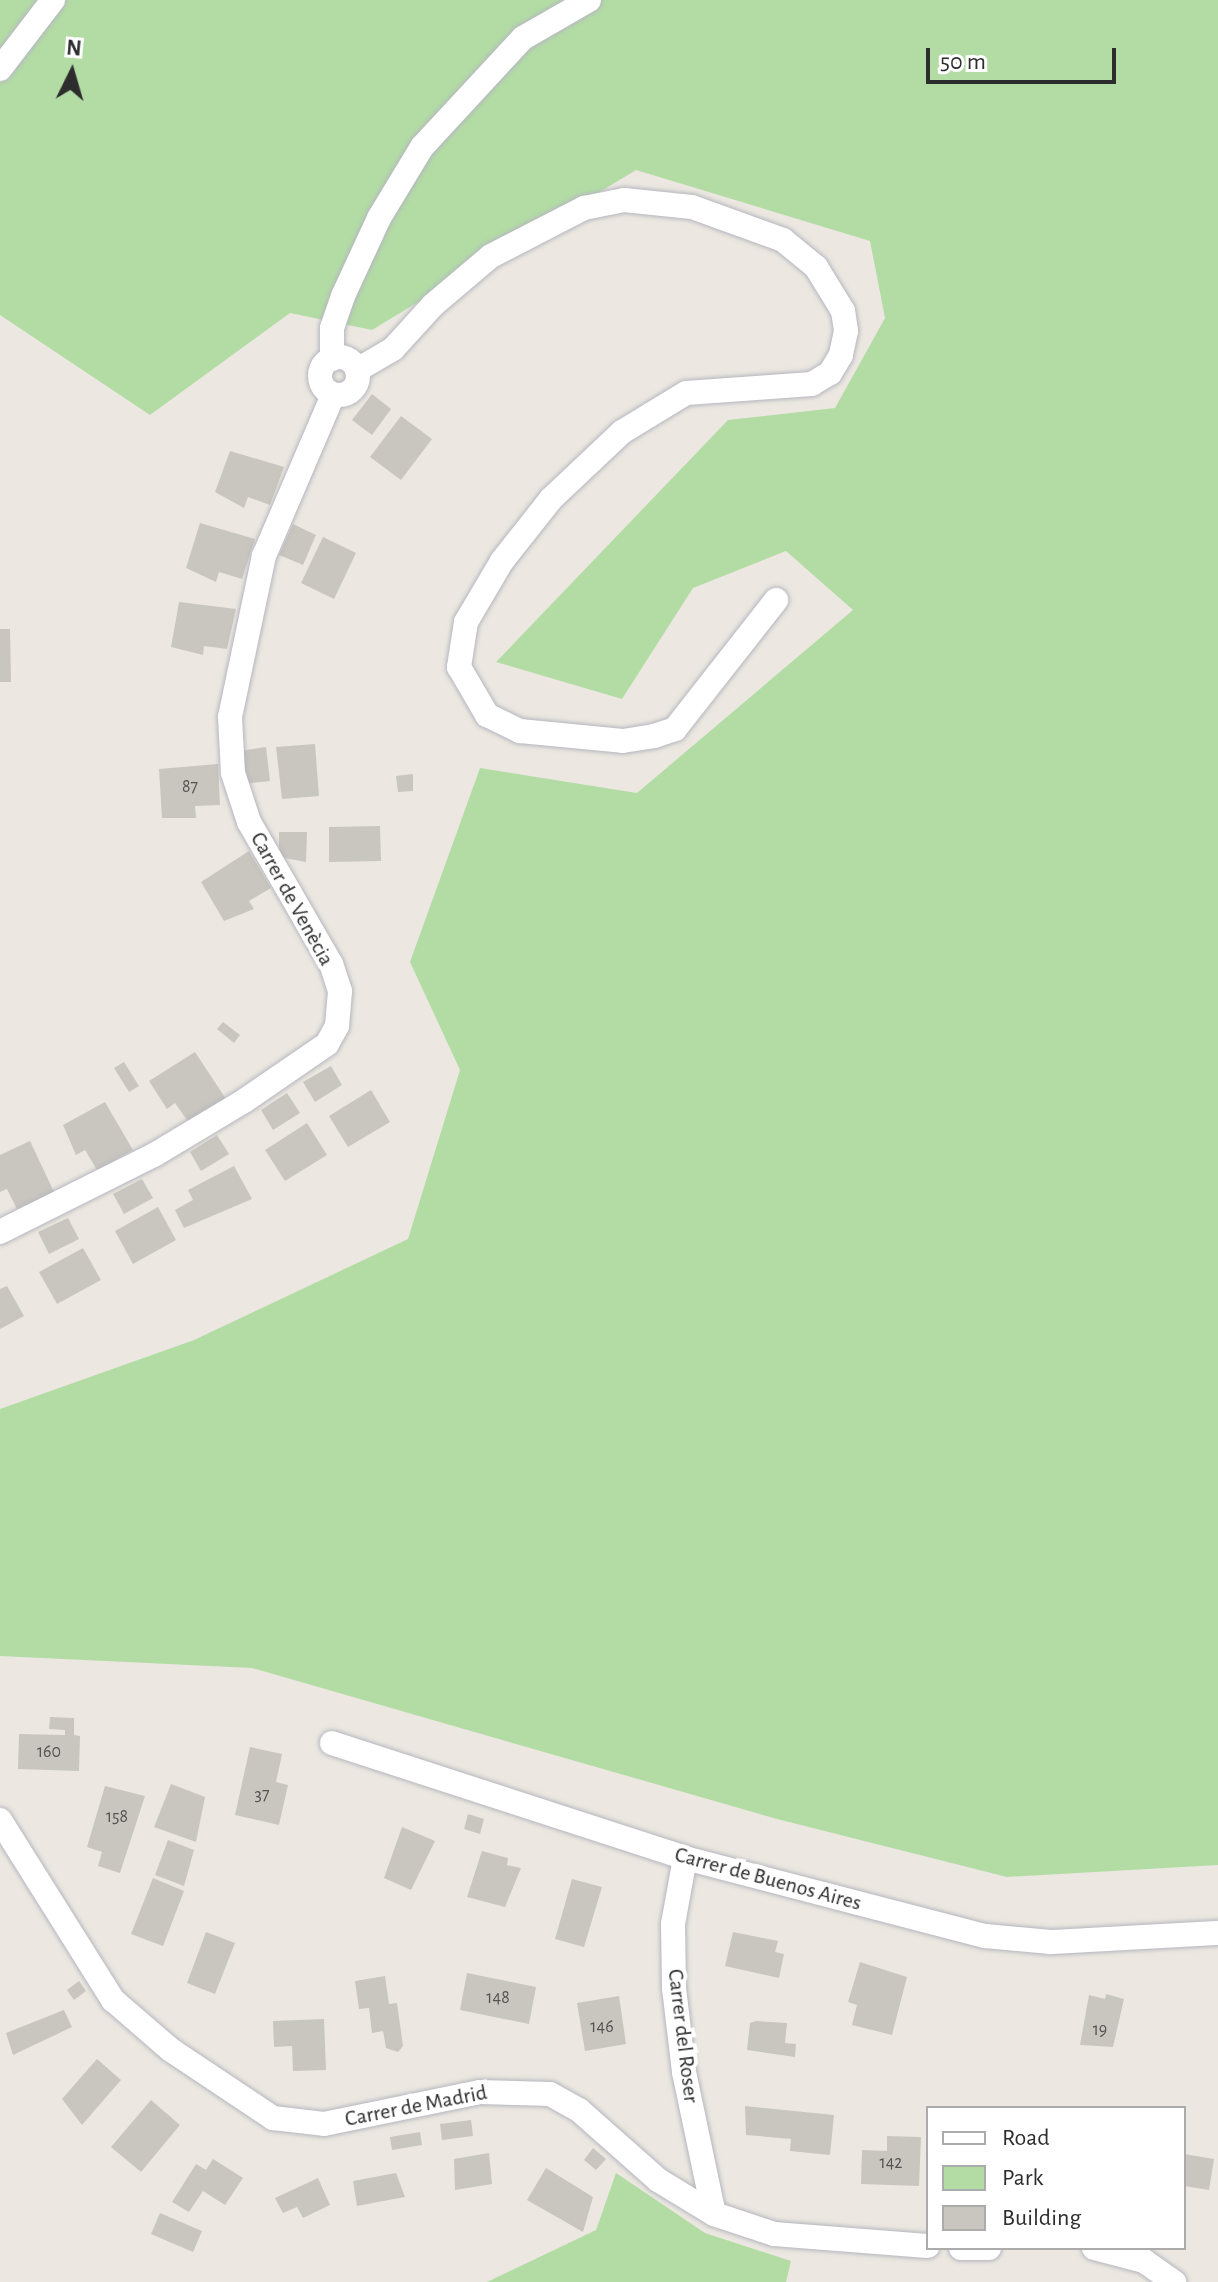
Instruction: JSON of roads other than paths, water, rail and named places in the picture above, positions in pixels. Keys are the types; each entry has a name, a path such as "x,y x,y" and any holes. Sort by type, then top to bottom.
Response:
{"street":[{"path":"0,69 53,0"},
{"path":"589,0 523,38 422,147 379,218 343,296 332,328 332,359 320,374 323,387 333,395 351,392 357,370 393,349 433,305 491,256 584,208 624,200 692,207 783,240 816,267 843,311 846,331 841,355 830,373 812,384 686,393 622,432 551,499 502,561 466,622 459,667 487,715 520,731 623,741 654,736 675,729 776,600"},
{"path":"332,359 344,358 357,370"},
{"name":"Carrer de Venècia","path":"0,1232 154,1155 244,1101 327,1044 337,1026 340,991 331,964 249,822 233,773 230,717 264,556 333,395"},
{"name":"Carrer de Buenos Aires","path":"332,1743 685,1858 985,1936 1051,1942 1218,1933"},
{"name":"Carrer de Madrid","path":"0,1820 113,2000 245,2104 273,2118 324,2124 480,2092 550,2094 579,2110 658,2180 714,2214 774,2234 926,2246"},
{"name":"Carrer del Roser","path":"685,1858 673,1924 674,1988 684,2072 714,2214"},
{"path":"1102,2250 1144,2261 1174,2282"}]}
